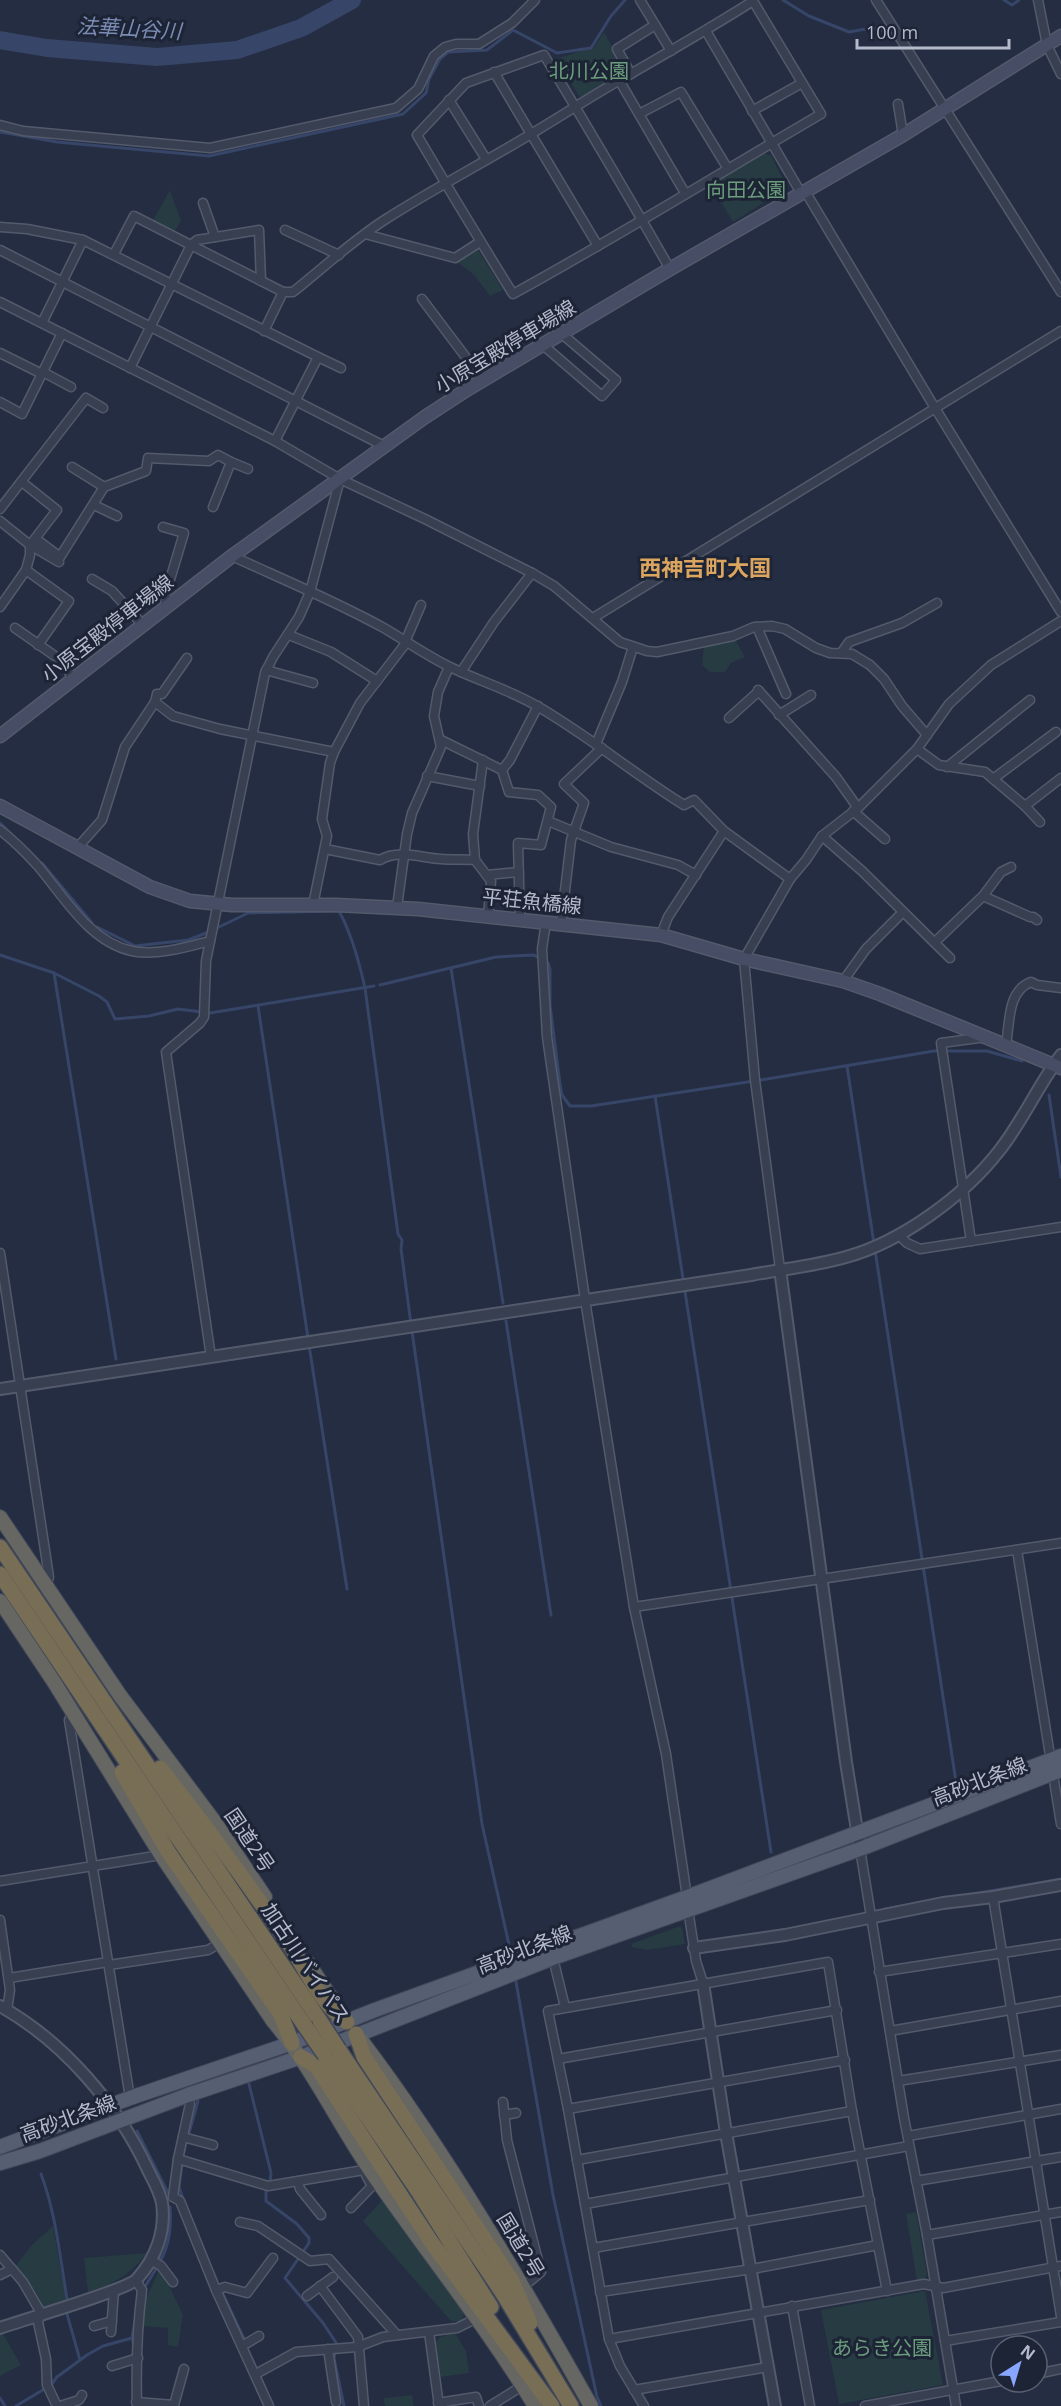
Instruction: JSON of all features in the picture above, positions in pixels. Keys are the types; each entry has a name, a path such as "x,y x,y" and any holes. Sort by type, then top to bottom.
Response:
{"highway":[{"name":"国道2号","path":"0,1517 119,1694 214,1821 352,2028 436,2147 494,2236 591,2406"},
{"name":"加古川バイパス","path":"0,1547 320,2021 332,2052 552,2406"},
{"name":"加古川バイパス","path":"0,1574 305,2026 332,2052 546,2362 571,2406"},
{"path":"0,1601 161,1855 222,1942 273,2021 292,2043 366,2170 475,2319 535,2406"},
{"path":"122,1727 159,1767 198,1816 288,1943 333,2012 352,2028 364,2057 513,2281 546,2362"},
{"path":"105,1731 114,1758 169,1853 281,2015 292,2043"},
{"path":"301,2057 316,2066 432,2243 552,2406"}],"main road":[{"name":"小原宝殿停車場線","path":"1,735 232,556 384,446 483,380 903,135 1061,36"},
{"name":"平荘魚橋線","path":"0,806 150,887 190,901 218,904 397,907 661,935 744,959 843,981 1056,1064"},
{"name":"高砂北条線","path":"513,1967 553,1958 858,1831 1056,1765"},
{"name":"高砂北条線","path":"3,2145 130,2098 292,2043 352,2028 688,1903 860,1849 1056,1765"},
{"name":"高砂北条線","path":"0,2163 40,2151 188,2095 301,2057 352,2028"}],"street":[{"path":"0,125 23,131 210,148 396,108 418,89 434,56 445,47 456,44 479,44 512,23 535,0"},
{"path":"640,0 671,51"},
{"path":"876,0 1061,292"},
{"path":"1038,0 1047,45 1061,74"},
{"path":"114,254 134,216 283,292 293,292 384,220 445,183 486,159 531,134 575,106 619,80 706,31 753,1 821,114 685,193 642,219 598,246 513,294 480,242 445,183 417,135 466,83 544,55 575,106 642,219 670,269"},
{"path":"631,74 617,49 655,25"},
{"path":"706,31 771,143 1061,612"},
{"path":"494,72 598,246"},
{"path":"619,80 685,193"},
{"path":"752,111 801,82"},
{"path":"639,114 681,92 728,169"},
{"path":"449,99 486,159"},
{"path":"898,104 903,135"},
{"path":"203,203 215,237"},
{"path":"0,227 27,229 83,240 341,368"},
{"path":"130,368 191,245 197,240 259,230 261,281"},
{"path":"285,230 339,255"},
{"path":"365,234 455,258 480,242"},
{"path":"42,323 83,240"},
{"path":"0,250 384,446"},
{"path":"264,331 283,292"},
{"path":"422,299 483,380"},
{"path":"0,302 275,441 340,479 532,573 554,586 620,642 657,652 733,636 757,627 772,626 785,629 816,648 830,653 852,654 870,665 884,679 927,735"},
{"path":"593,618 1061,331"},
{"path":"0,402 22,414 62,333"},
{"path":"543,345 602,396 616,380 562,334"},
{"path":"0,353 70,387"},
{"path":"275,441 318,357"},
{"path":"0,509 22,482 79,401 86,398 103,408"},
{"path":"0,521 60,557 104,487 146,471 148,458 209,461 218,455 248,470"},
{"path":"213,507 231,462"},
{"path":"72,467 104,487"},
{"path":"211,1357 166,1052 192,1031 204,1017 206,962 211,933 266,670 289,635 310,592 340,479"},
{"path":"0,607 26,570 33,542 57,510 22,482"},
{"path":"94,505 117,516"},
{"path":"163,527 184,533 166,593 165,607"},
{"path":"33,542 59,562"},
{"path":"232,556 384,629 449,667 538,706 599,746 638,777 684,805 693,800 724,831 790,879"},
{"path":"26,570 69,601 39,645"},
{"path":"461,672 494,622 532,573"},
{"path":"92,579 112,591 142,624"},
{"path":"842,652 849,642 902,623 937,603"},
{"path":"313,905 327,836 322,819 330,763 360,704 406,642 422,605"},
{"path":"956,2406 879,1972 846,1762 756,1084 744,959 790,879 822,836 856,809 917,749 949,704 992,665 1061,621"},
{"path":"757,627 786,694"},
{"path":"15,628 65,663 73,681"},
{"path":"289,635 331,652 376,681"},
{"path":"561,924 573,832 584,803 564,784 599,746 633,647"},
{"path":"76,848 102,820 125,747 156,702 157,694 162,694 187,658"},
{"path":"397,907 412,813 439,753 441,740 434,716 438,692 449,667"},
{"path":"266,670 313,683"},
{"path":"729,718 759,691 836,777 856,809 885,839"},
{"path":"779,715 811,695"},
{"path":"947,767 1030,700"},
{"path":"156,702 173,716 236,733 334,752"},
{"path":"502,770 510,760 538,706"},
{"path":"993,779 1056,732"},
{"path":"441,740 502,770 509,792 538,795 550,804 541,845 518,843 520,919"},
{"path":"917,749 939,765 980,770 1040,822"},
{"path":"483,760 473,834 475,860 491,880 488,915"},
{"path":"427,776 480,786"},
{"path":"1024,806 1061,778"},
{"path":"548,821 611,848 678,865 696,875"},
{"path":"0,830 39,867 74,911 93,929 119,946 132,951 148,952 172,949 211,933"},
{"path":"661,935 668,917 724,831"},
{"path":"822,836 862,870 950,958"},
{"path":"325,849 380,860 387,855 404,854 441,859 475,860"},
{"path":"934,942 983,896 1001,872 1011,867"},
{"path":"487,875 519,872"},
{"path":"983,896 1037,920"},
{"path":"843,981 866,949 903,912"},
{"path":"546,922 543,967 547,1037 585,1299 634,1607 666,1754 694,1948 703,1983 726,2133 775,2406"},
{"path":"1006,1045 1011,1007 1022,987 1031,982 1061,988"},
{"path":"971,1241 941,1043 987,1037"},
{"path":"0,1389 836,1260 874,1246 913,1227 964,1189 1003,1146 1056,1064"},
{"path":"899,1234 907,1243 920,1249 1061,1227"},
{"path":"0,1253 49,1577 46,1586"},
{"path":"634,1607 1061,1543"},
{"path":"1017,1550 1056,1765 1061,1824"},
{"path":"73,1713 69,1720 130,2098"},
{"path":"0,1881 161,1855"},
{"path":"694,1948 871,1919 943,1903 1061,1885"},
{"path":"993,1897 1045,2214 1057,2267 1061,2316"},
{"path":"0,1920 10,1990 4,2008 79,2067 138,2148 167,2199"},
{"path":"9,1978 208,1950 222,1942"},
{"path":"879,1972 1061,1944"},
{"path":"553,1958 565,2007"},
{"path":"644,2406 620,2366 609,2339 548,2011 828,1962 852,2111 887,2291"},
{"path":"890,2031 1061,2001"},
{"path":"558,2059 837,2010"},
{"path":"898,2081 1061,2055"},
{"path":"568,2109 845,2060"},
{"path":"184,2368 184,2386 174,2405 137,2404 134,2359 140,2289 156,2263 167,2199 190,2104 188,2095"},
{"path":"503,2102 512,2159 541,2272 523,2287"},
{"path":"908,2136 1061,2109"},
{"path":"577,2160 852,2111"},
{"path":"504,2115 516,2114"},
{"path":"183,2137 213,2145"},
{"path":"585,2204 909,2146"},
{"path":"0,2170 40,2151"},
{"path":"512,2159 523,2156"},
{"path":"916,2181 1061,2157"},
{"path":"178,2159 263,2185 366,2170 372,2186 351,2208"},
{"path":"298,2181 300,2188 321,2215"},
{"path":"167,2199 180,2201 216,2290 269,2406"},
{"path":"593,2248 870,2200"},
{"path":"927,2235 1061,2212"},
{"path":"240,2222 258,2226 310,2261 329,2259 397,2336"},
{"path":"600,2292 752,2269 878,2245"},
{"path":"0,2255 23,2282 41,2313 38,2322 46,2359 48,2385 58,2406 79,2400 82,2395"},
{"path":"216,2290 225,2286 247,2293 261,2282 268,2260"},
{"path":"156,2263 173,2282"},
{"path":"609,2339 924,2284 944,2288 1057,2267"},
{"path":"0,2276 12,2270"},
{"path":"307,2296 333,2277"},
{"path":"320,2286 358,2337 357,2347 364,2406"},
{"path":"0,2328 114,2290 140,2289"},
{"path":"111,2332 114,2290"},
{"path":"792,2306 810,2406"},
{"path":"256,2374 296,2352 357,2347 383,2337 456,2328 475,2319"},
{"path":"94,2326 112,2321"},
{"path":"945,2342 1061,2322"},
{"path":"429,2332 438,2404 476,2397 479,2406"},
{"path":"242,2346 259,2336"},
{"path":"328,2349 336,2402"},
{"path":"112,2366 134,2359"},
{"path":"634,2390 768,2367"},
{"path":"865,2406 989,2384"},
{"path":"490,2406 522,2386"}],"green space":[{"name":"北川公園","path":"604,32 624,69 623,73 583,97 579,96 556,59 593,49"},
{"name":"向田公園","path":"763,153 771,155 787,188 733,222 711,185"},
{"path":"170,190 181,221 174,232 152,222"},
{"path":"478,250 503,290 490,296 474,275 456,261"},
{"path":"736,641 745,657 731,663 725,672 710,672 702,665 704,646"},
{"path":"680,1926 685,1944 647,1950 632,1947 631,1944"},
{"path":"385,2197 464,2314 462,2320 452,2322 363,2221"},
{"path":"916,2212 927,2274 924,2280 917,2281 906,2214"},
{"path":"53,2226 66,2300 43,2309 36,2292 15,2267 31,2246"},
{"path":"147,2253 121,2278 88,2292 84,2258"},
{"path":"159,2270 165,2277 183,2315 178,2347 168,2345 168,2328 141,2326 146,2299"},
{"name":"あらき公園","path":"925,2291 943,2385 839,2404 821,2310"},
{"path":"455,2333 466,2351 469,2373 441,2377 435,2343 440,2337"},
{"path":"3,2334 21,2365 0,2376 0,2335"},
{"path":"412,2395 414,2406 385,2406 383,2398"}],"waterway":[{"name":"法華山谷川","path":"0,40 47,48 157,57 237,50 301,28 352,0"},
{"path":"0,132 57,142 209,156 403,114 426,93 429,79 440,59 448,52 487,50 513,30 557,53 591,48 611,16 625,0"},
{"path":"783,0 809,16 849,32 871,28 894,38"},
{"path":"1004,0 1012,5 1019,0"},
{"path":"0,823 37,859"},
{"path":"42,863 92,923"},
{"path":"215,929 248,913 339,911 344,920 355,948 365,988 398,1234 402,1240 401,1249 411,1324"},
{"path":"97,927 135,946 188,940 209,932"},
{"path":"0,955 54,973 99,996 107,1002 115,1019 149,1016 178,1009 210,1013 374,986"},
{"path":"380,985 496,957 534,955 548,963 550,1005 560,1084 562,1095 570,1106 591,1106 934,1051 987,1051 1022,1061"},
{"path":"451,968 503,1303"},
{"path":"54,973 116,1359"},
{"path":"258,1006 308,1338"},
{"path":"847,1066 874,1244"},
{"path":"1049,1095 1061,1177"},
{"path":"655,1096 771,1852"},
{"path":"875,1250 956,1782"},
{"path":"506,1321 551,1615"},
{"path":"412,1331 482,1824 512,1958"},
{"path":"309,1345 347,1589"},
{"path":"885,1909 1061,1879"},
{"path":"515,1976 553,2195 597,2397 601,2406"},
{"path":"249,2084 271,2173 270,2182"},
{"path":"189,2133 198,2101"},
{"path":"137,2131 168,2193"},
{"path":"183,2156 186,2143"},
{"path":"182,2165 179,2187 184,2202"},
{"path":"41,2174 54,2220 67,2299"},
{"path":"266,2188 266,2201 297,2224 309,2238 309,2243 285,2278 323,2323 337,2344 334,2358 344,2406"},
{"path":"144,2288 168,2241 170,2207"},
{"path":"221,2290 245,2341"},
{"path":"67,2314 80,2360"},
{"path":"134,2346 132,2338 135,2320"},
{"path":"16,2406 51,2385 57,2377 87,2355 103,2346 132,2338"},
{"path":"252,2359 273,2406"},
{"path":"0,2398 5,2406"}],"district":[{"name":"西神吉町大国","path":"705,567"}]}
